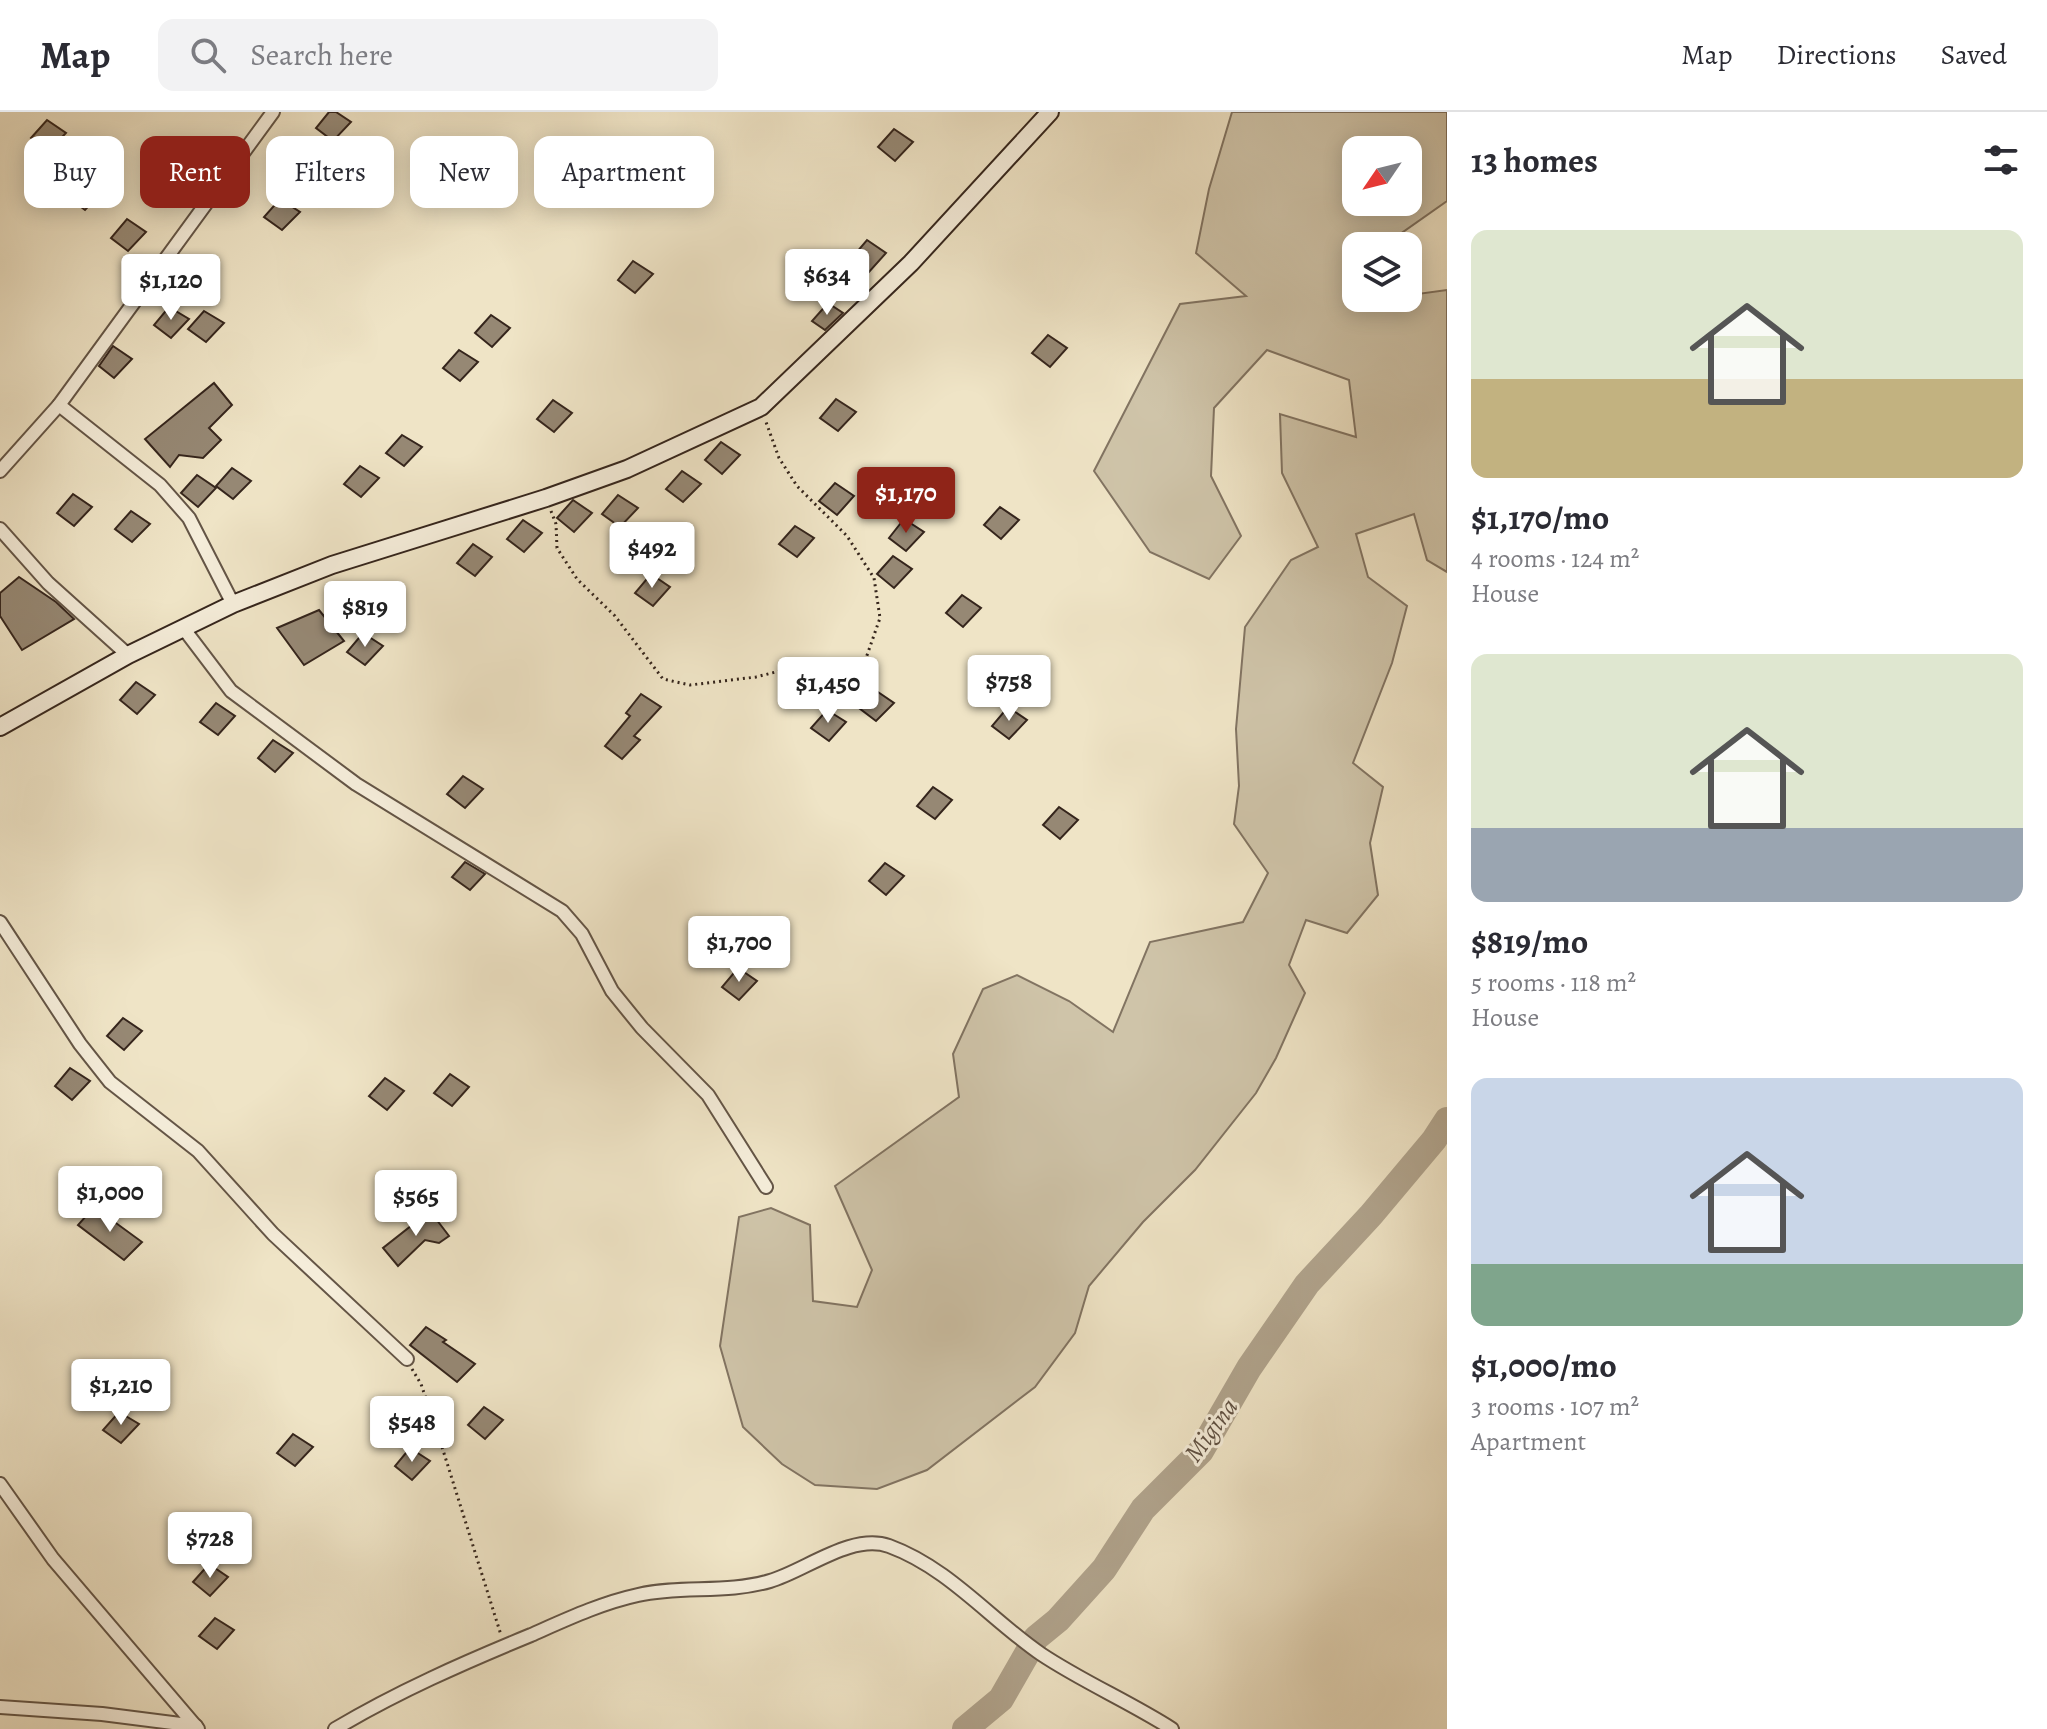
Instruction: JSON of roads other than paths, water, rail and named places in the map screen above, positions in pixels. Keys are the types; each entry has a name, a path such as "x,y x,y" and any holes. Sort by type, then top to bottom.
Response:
{"main road":[{"path":"0,727 128,655 233,604 332,565 546,498 627,469 761,407 911,263 1050,112"}],"street":[{"path":"0,471 59,405 273,112"},
{"path":"59,405 160,485 189,518 233,604"},
{"path":"0,529 48,583 128,655"},
{"path":"184,629 231,691 243,700 356,784 562,911 582,934 612,991 642,1028 708,1095 766,1187"},
{"path":"0,922 72,1031 110,1082 198,1151 273,1234 407,1359"},
{"path":"0,1484 53,1559 197,1728"},
{"path":"335,1729 395,1694 588,1611 639,1595 729,1590 772,1581 859,1545 886,1545 932,1566 1042,1654 1094,1687 1172,1729"},
{"path":"0,1707 102,1714 197,1728"}],"waterway":[{"name":"Migina","path":"965,1729 1001,1699 1036,1638 1058,1620 1104,1569 1143,1509 1201,1451 1249,1368 1307,1284 1371,1215 1447,1120"}]}
